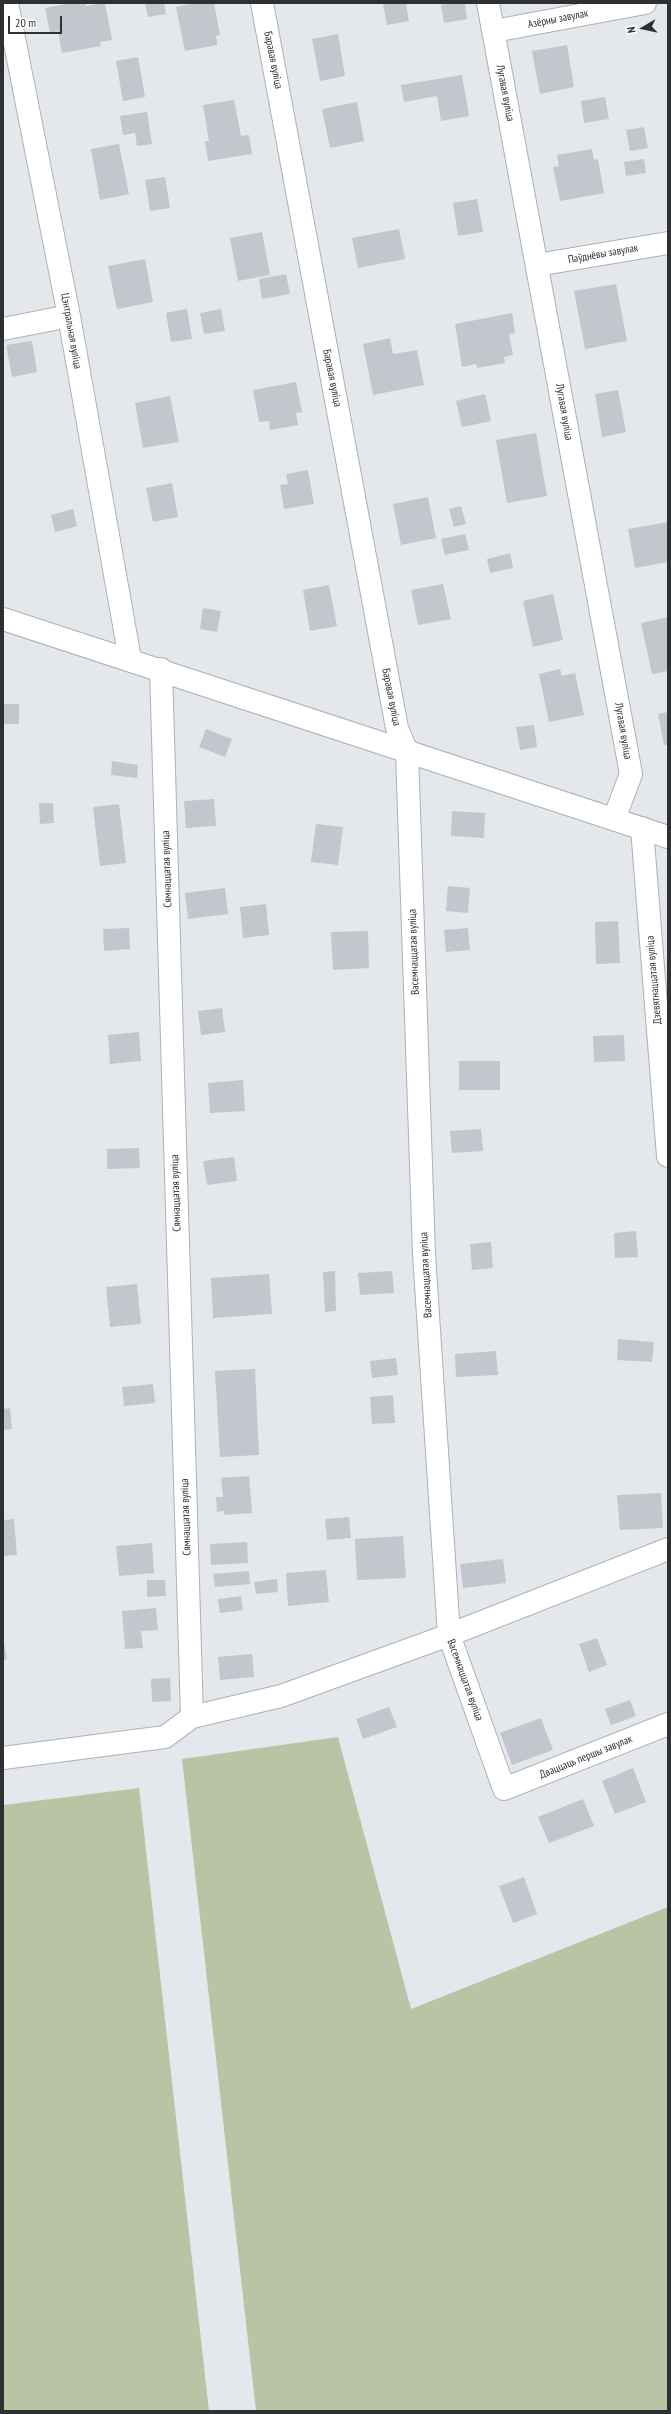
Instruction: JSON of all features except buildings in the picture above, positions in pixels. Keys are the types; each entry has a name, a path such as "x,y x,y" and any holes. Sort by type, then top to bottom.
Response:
{"street":[{"name":"Баравая вуліца","path":"262,3 397,728 407,752"},
{"name":"Лугавая вуліца","path":"488,3 631,774 614,819"},
{"name":"Азёрны завулак","path":"494,31 646,3"},
{"name":"Цэнтральная вуліца","path":"6,5 69,316 130,659"},
{"name":"Паўднёвы завулак","path":"537,265 668,243"},
{"path":"3,329 69,316"},
{"path":"3,619 161,669 407,752 668,837"},
{"name":"Сямнаццатая вуліца","path":"161,669 192,1717"},
{"name":"Васемнаццатая вуліца","path":"407,752 424,1254 449,1635 504,1789"},
{"name":"Дзевятнаццатая вуліца","path":"642,828 668,1156"},
{"path":"3,1758 165,1737 192,1717 281,1696 449,1635 668,1549"},
{"name":"Дваццаць першы завулак","path":"504,1789 668,1724"}],"green space":[{"path":"338,1737 411,2009 668,1907 668,2411 256,2411 182,1759"},
{"path":"139,1788 209,2411 3,2411 3,1805"}]}
